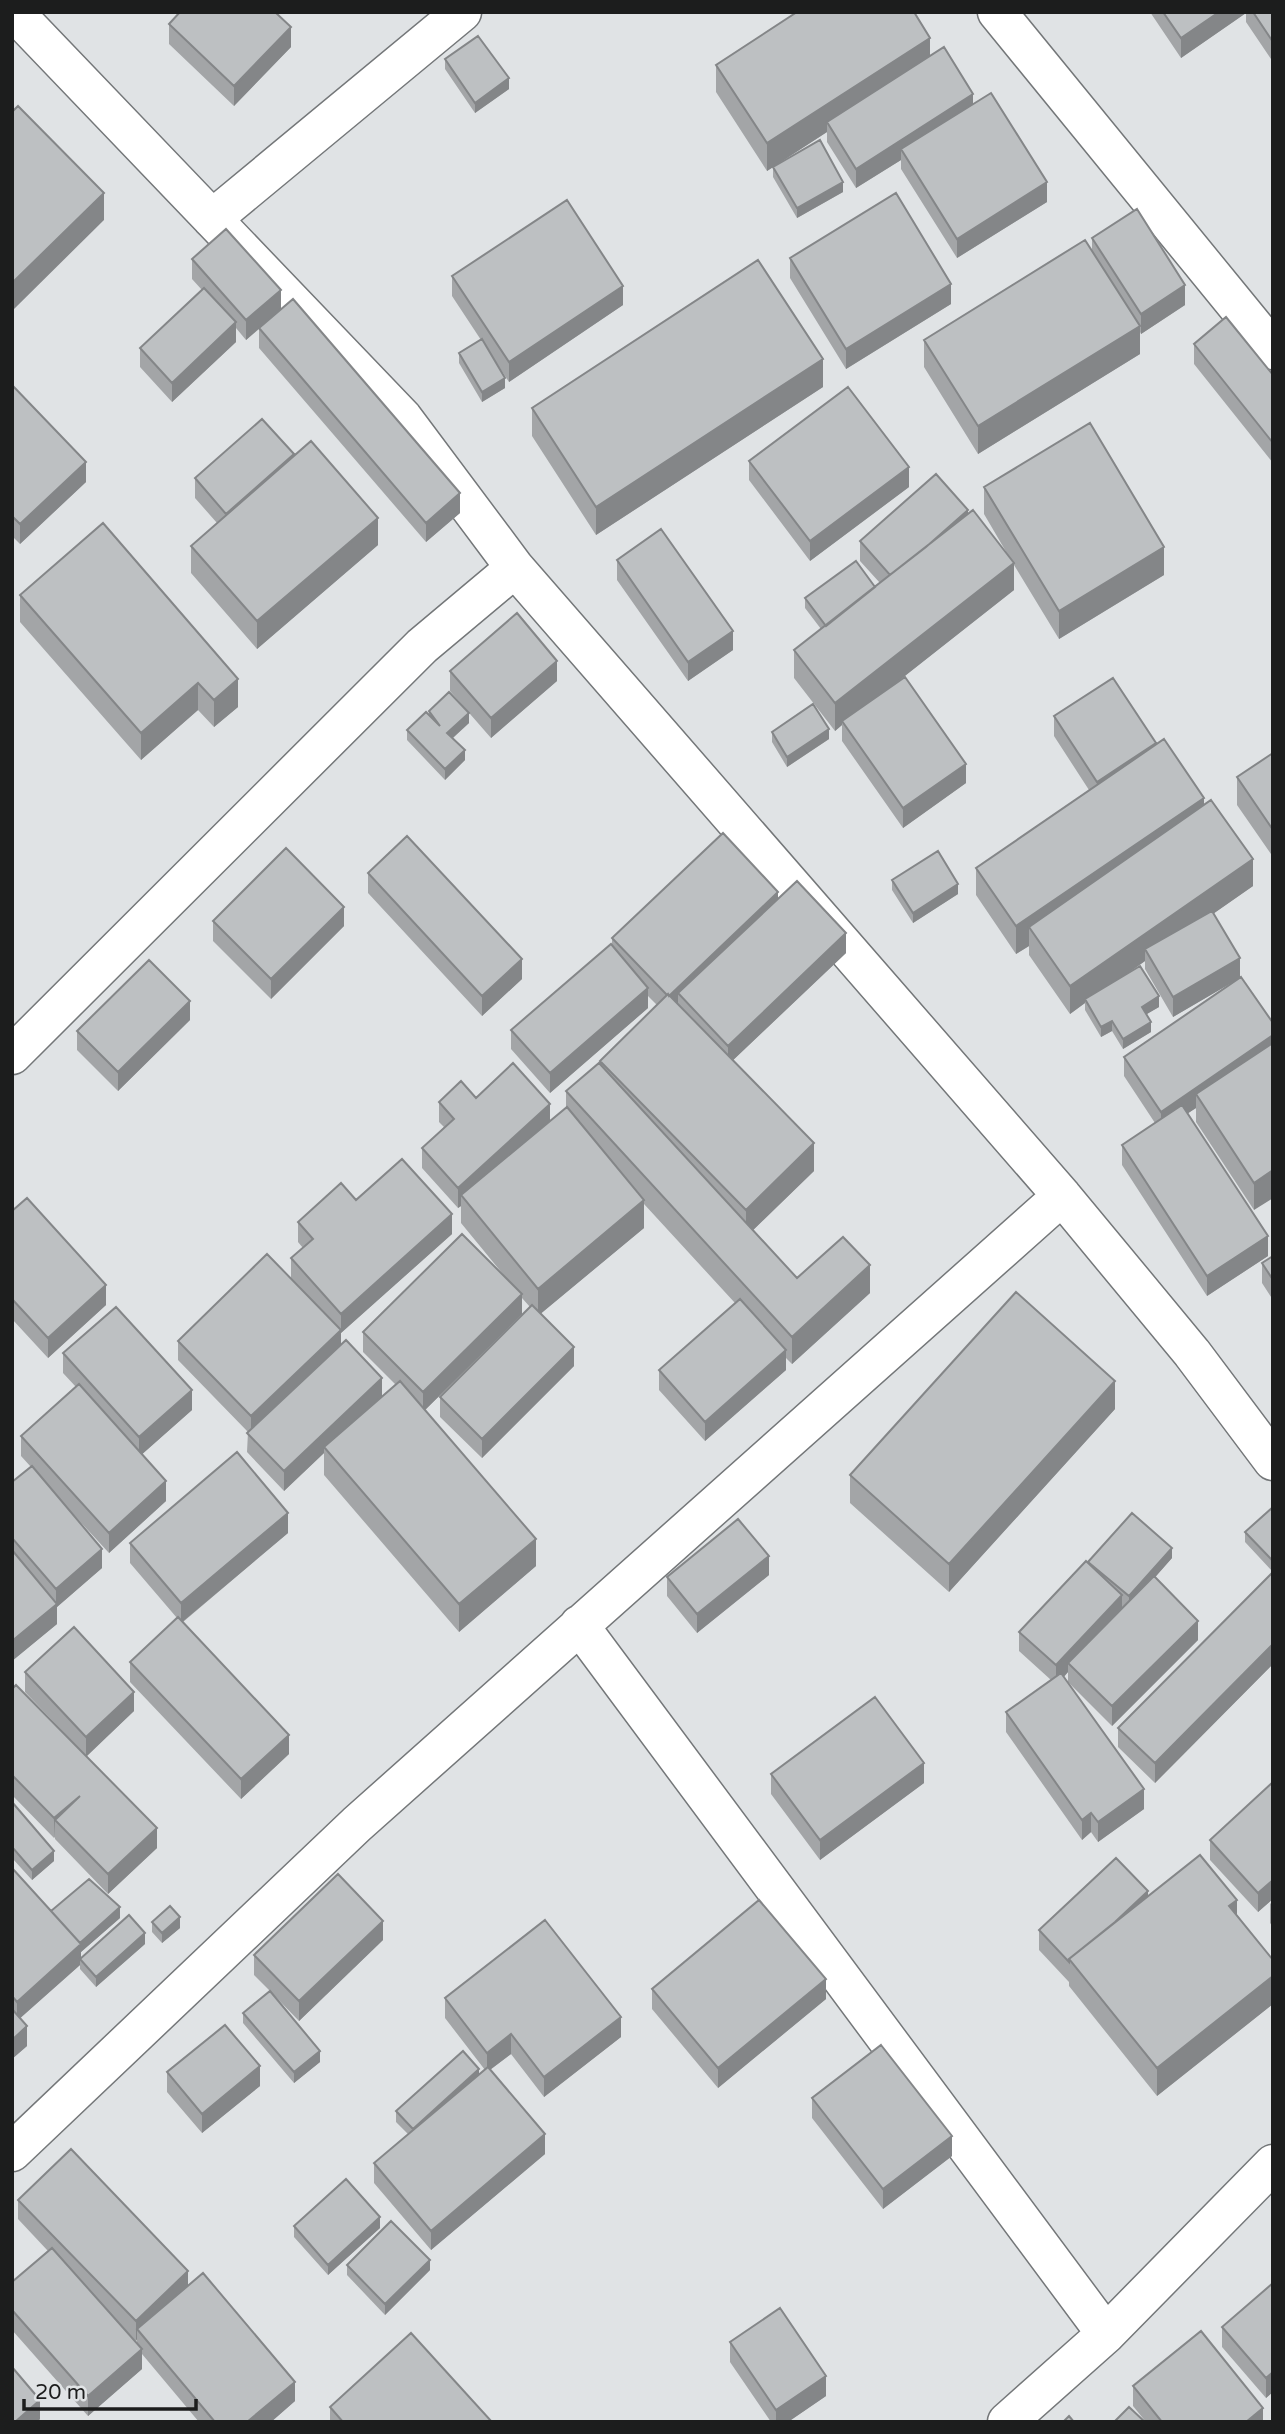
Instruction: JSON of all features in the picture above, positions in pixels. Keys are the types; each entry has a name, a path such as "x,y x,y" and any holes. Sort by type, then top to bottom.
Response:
{"street":[{"path":"14,12 403,418 515,568 1062,1196 1192,1353 1273,1461"},
{"path":"212,219 462,12"},
{"path":"997,12 1273,351"},
{"path":"12,1055 422,646 515,568"},
{"path":"12,2152 357,1824 1062,1196"},
{"path":"579,1625 1106,2334"},
{"path":"1007,2422 1106,2334 1273,2164"}],"building":[{"path":"180,12 275,12 291,27 234,86 169,24"},
{"path":"797,12 914,12 930,38 767,143 716,65"},
{"path":"1163,12 1219,12 1181,38"},
{"path":"1253,12 1273,12 1273,42"},
{"path":"478,36 509,78 475,103 445,59"},
{"path":"944,47 973,94 856,169 827,122"},
{"path":"991,93 1047,182 957,239 901,149"},
{"path":"18,106 104,193 12,283 12,112"},
{"path":"820,140 843,182 797,208 773,167"},
{"path":"896,193 951,284 846,349 790,258"},
{"path":"567,200 623,286 509,362 452,276"},
{"path":"1137,209 1185,285 1141,314 1092,238"},
{"path":"226,229 281,290 246,320 192,259"},
{"path":"1085,240 1140,326 978,426 924,340"},
{"path":"758,260 823,359 596,507 532,408"},
{"path":"204,288 236,322 172,383 140,348"},
{"path":"293,299 460,493 426,523 259,328"},
{"path":"1226,317 1273,375 1273,443 1194,344"},
{"path":"482,339 505,378 482,392 459,353"},
{"path":"12,385 86,462 20,524 12,516"},
{"path":"848,387 909,467 810,541 749,461"},
{"path":"262,419 294,454 226,514 195,478"},
{"path":"1090,423 1164,547 1059,611 984,487"},
{"path":"311,441 378,518 257,621 191,546"},
{"path":"936,474 968,510 890,575 860,541"},
{"path":"973,510 1014,563 835,703 794,650"},
{"path":"103,523 238,679 214,700 198,683 141,733 20,595"},
{"path":"661,529 733,631 688,662 617,560"},
{"path":"856,561 875,587 826,626 805,598"},
{"path":"517,613 557,661 491,718 450,671"},
{"path":"905,677 966,764 903,808 842,721"},
{"path":"1113,678 1156,743 1097,782 1054,716"},
{"path":"449,692 469,713 447,733 465,750 445,769 407,730 426,712 440,726 429,711"},
{"path":"813,704 829,729 787,757 772,732"},
{"path":"1164,739 1204,798 1016,926 976,868"},
{"path":"1273,753 1273,830 1237,777"},
{"path":"1211,800 1253,859 1070,986 1029,927"},
{"path":"723,833 778,892 669,996 612,938"},
{"path":"407,836 522,959 482,996 368,873"},
{"path":"286,848 344,907 271,979 213,921"},
{"path":"938,851 958,884 913,913 892,880"},
{"path":"797,881 846,933 728,1046 678,993"},
{"path":"1212,911 1240,958 1173,997 1145,949"},
{"path":"611,944 648,988 550,1073 511,1030"},
{"path":"149,960 190,1001 118,1072 77,1031"},
{"path":"1140,966 1159,996 1142,1007 1151,1022 1123,1039 1112,1021 1101,1027 1085,999"},
{"path":"1241,977 1273,1023 1273,1035 1161,1112 1124,1057"},
{"path":"668,994 814,1143 746,1210 600,1061"},
{"path":"1273,1043 1273,1170 1254,1183 1196,1094"},
{"path":"513,1063 550,1104 458,1188 422,1148 454,1119 439,1102 461,1081 476,1098"},
{"path":"599,1063 797,1278 843,1237 870,1265 792,1337 566,1091"},
{"path":"1182,1105 1268,1236 1207,1276 1122,1145"},
{"path":"567,1107 644,1200 538,1289 461,1195"},
{"path":"402,1159 452,1214 341,1314 291,1258 313,1239 298,1222 341,1183 356,1200"},
{"path":"27,1198 106,1285 48,1338 12,1299 12,1211"},
{"path":"462,1234 522,1294 423,1392 363,1332"},
{"path":"267,1254 341,1330 251,1416 178,1341"},
{"path":"1273,1256 1273,1280 1262,1263"},
{"path":"1016,1292 1115,1381 949,1564 850,1475"},
{"path":"740,1299 786,1350 705,1422 659,1370"},
{"path":"532,1305 574,1347 482,1439 440,1397"},
{"path":"116,1307 192,1390 139,1437 63,1353"},
{"path":"346,1340 382,1378 284,1471 247,1433"},
{"path":"400,1381 536,1539 459,1604 324,1447"},
{"path":"79,1384 166,1481 109,1533 21,1436"},
{"path":"237,1452 288,1513 181,1603 130,1543"},
{"path":"32,1466 102,1549 56,1589 12,1538 12,1482"},
{"path":"1273,1507 1273,1561 1245,1532"},
{"path":"1132,1513 1172,1548 1129,1596 1088,1562"},
{"path":"738,1519 769,1556 697,1614 667,1577"},
{"path":"12,1550 57,1604 12,1641"},
{"path":"1086,1561 1122,1595 1056,1665 1019,1632"},
{"path":"1273,1572 1273,1644 1155,1763 1118,1728"},
{"path":"1154,1576 1198,1621 1112,1706 1068,1663"},
{"path":"178,1617 289,1735 241,1779 130,1662"},
{"path":"74,1627 134,1692 86,1737 25,1672"},
{"path":"1061,1673 1144,1789 1098,1822 1091,1813 1082,1820 1006,1712"},
{"path":"16,1685 157,1828 108,1874 55,1820 80,1796 54,1818 12,1775 12,1689"},
{"path":"875,1697 924,1763 820,1840 771,1774"},
{"path":"1273,1782 1273,1880 1258,1893 1210,1840"},
{"path":"12,1802 54,1851 32,1870 12,1847"},
{"path":"1200,1855 1237,1900 1229,1906 1273,1960 1273,1976 1157,2068 1069,1959"},
{"path":"1116,1858 1148,1891 1069,1959 1069,1962 1039,1930"},
{"path":"12,1868 81,1944 17,2002 12,1996"},
{"path":"338,1874 383,1921 299,2001 254,1955"},
{"path":"89,1879 120,1907 80,1943 51,1911"},
{"path":"759,1900 826,1979 718,2068 652,1989"},
{"path":"170,1906 180,1917 162,1933 152,1922"},
{"path":"129,1915 145,1933 96,1977 80,1959"},
{"path":"545,1920 621,2017 544,2077 511,2034 487,2053 445,1998"},
{"path":"270,1991 320,2051 294,2072 243,2013"},
{"path":"12,2009 27,2026 12,2040"},
{"path":"225,2025 260,2066 202,2114 167,2072"},
{"path":"881,2045 952,2136 883,2189 812,2098"},
{"path":"463,2051 479,2069 413,2129 396,2111"},
{"path":"488,2067 545,2134 431,2231 374,2163"},
{"path":"71,2149 188,2271 136,2321 18,2200"},
{"path":"346,2179 380,2217 328,2265 294,2226"},
{"path":"391,2221 430,2260 385,2304 347,2265"},
{"path":"52,2248 142,2349 88,2396 12,2310 12,2282"},
{"path":"203,2273 295,2382 247,2422 215,2422 137,2329"},
{"path":"1273,2283 1273,2372 1266,2378 1222,2327"},
{"path":"780,2308 826,2376 776,2410 730,2342"},
{"path":"1201,2331 1263,2408 1246,2422 1162,2422 1133,2386"},
{"path":"411,2333 492,2422 343,2422 330,2407"},
{"path":"12,2367 40,2400 15,2422 12,2422"},
{"path":"1129,2407 1145,2422 1114,2422"},
{"path":"1069,2416 1074,2422 1063,2422"}]}
